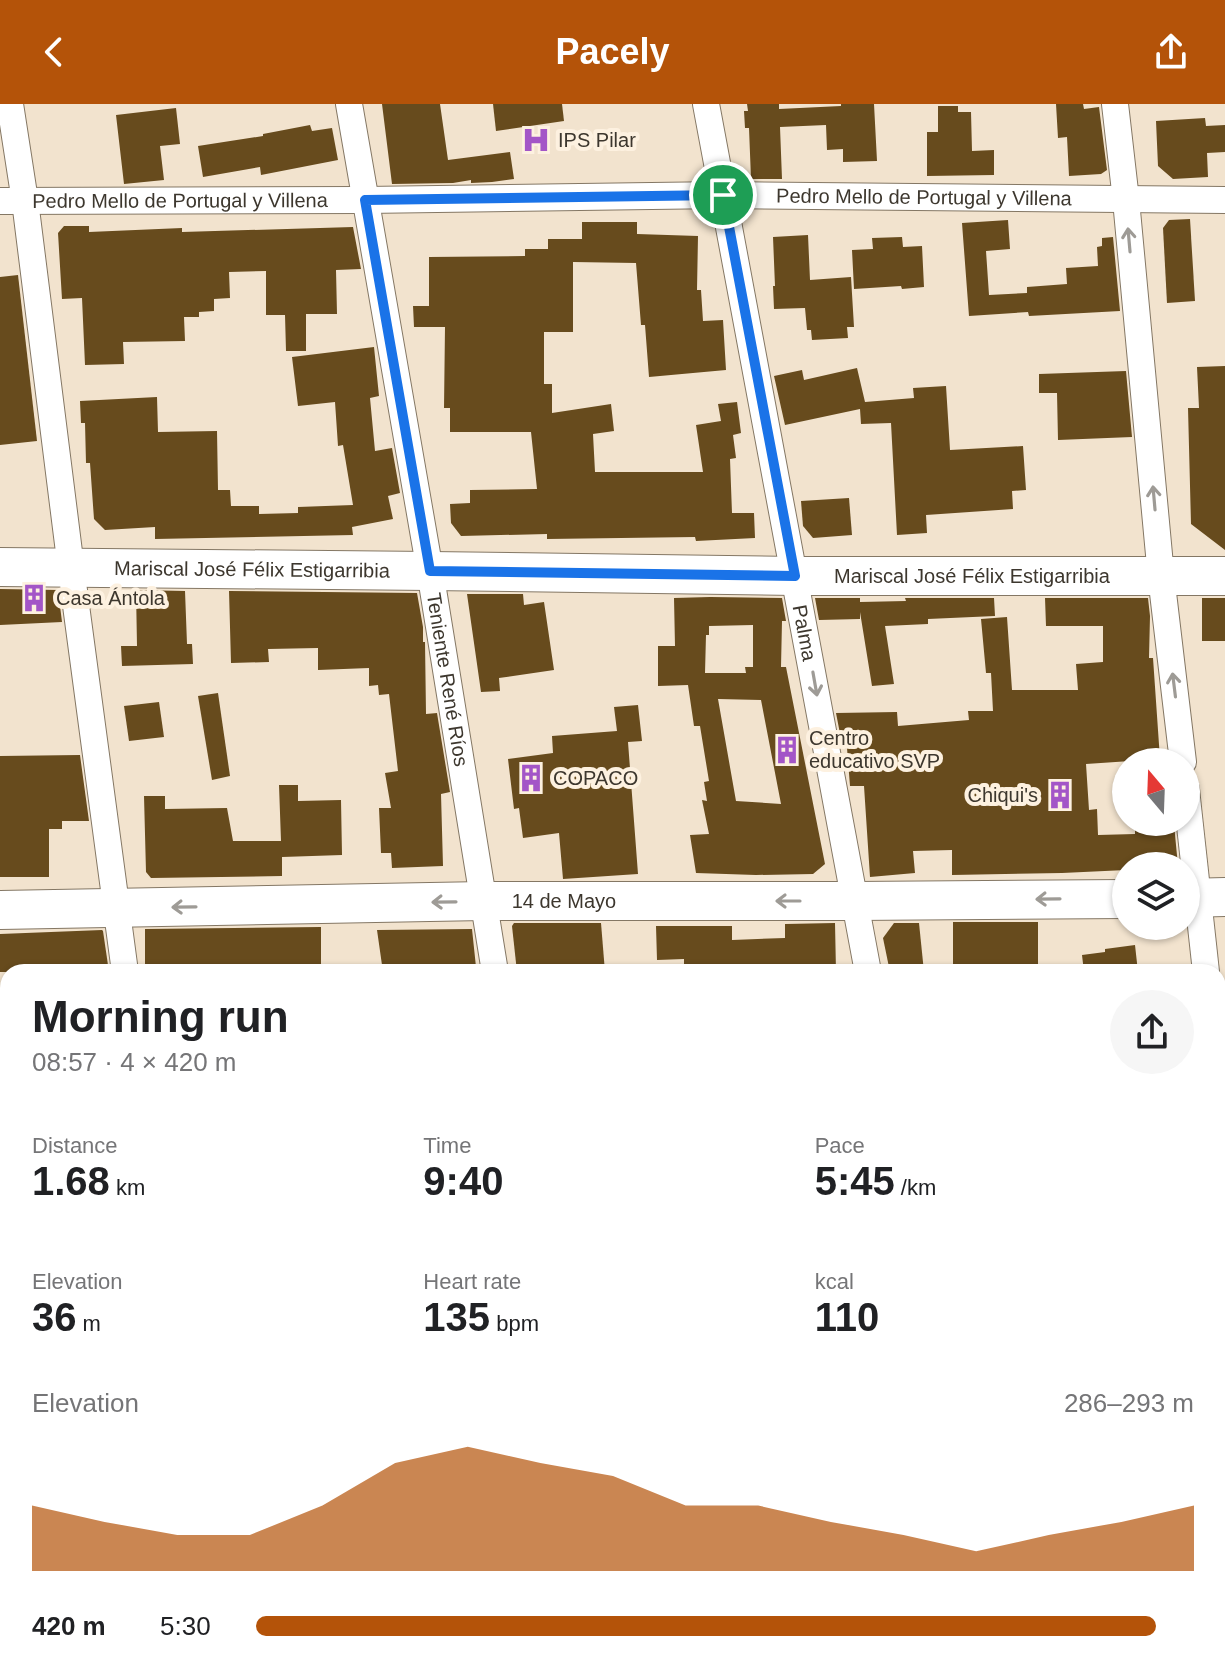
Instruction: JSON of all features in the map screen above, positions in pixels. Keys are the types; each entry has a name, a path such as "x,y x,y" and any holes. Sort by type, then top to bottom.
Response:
{"main road":[{"name":"Mariscal José Félix Estigarribia","path":"0,567 795,576 1225,576"},
{"name":"14 de Mayo","path":"0,910 484,901 1112,899"}],"street":[{"path":"10,104 12,201 71,568 124,964"},
{"name":"Teniente René Ríos","path":"349,104 494,964"},
{"name":"Palma","path":"706,104 867,964"},
{"path":"1115,104 1161,576 1181,748"},
{"name":"Pedro Mello de Portugal y Villena","path":"12,201 723,195 1225,200"},
{"path":"1193,836 1203,898 1206,964"}],"building":[{"path":"382,104 440,104 448,160 510,152 514,179 392,184"},
{"path":"493,104 562,104 564,121 496,131"},
{"path":"747,104 779,104 779,109 874,104 877,161 843,162 843,149 827,150 826,125 780,127 782,179 751,179 749,128 745,128 744,111 748,111"},
{"path":"1056,104 1083,104 1084,109 1099,107 1107,170 1101,174 1069,176 1067,137 1058,138"},
{"path":"938,106 958,106 958,112 971,112 972,151 994,150 994,175 927,176 927,132 938,132"},
{"path":"176,108 180,144 160,146 164,180 124,184 116,115"},
{"path":"1205,118 1206,126 1225,125 1225,152 1207,153 1208,177 1173,179 1158,166 1156,121"},
{"path":"310,125 312,131 332,128 338,160 261,175 260,167 203,177 198,146"},
{"path":"1190,219 1195,301 1167,303 1163,228 1169,220"},
{"path":"1008,220 1010,249 986,251 989,295 1027,293 1027,287 1067,284 1066,268 1098,266 1097,247 1102,246 1102,238 1113,237 1120,311 969,316 962,223"},
{"path":"582,222 637,222 637,234 698,236 697,290 701,290 703,321 723,320 726,370 649,377 636,263 573,262 573,332 544,332 544,384 552,384 552,413 611,404 614,431 593,434 595,472 703,472 696,425 721,421 718,404 737,402 741,433 733,435 736,458 730,459 732,513 754,513 755,538 696,541 695,537 547,539 547,534 461,536 451,523 450,504 470,503 470,490 537,489 531,432 450,432 450,408 444,408 445,327 414,327 413,306 429,306 429,257 525,256 525,249 548,249 548,239 582,239"},
{"path":"64,226 89,226 89,232 353,227 361,269 336,270 337,314 306,314 306,351 286,351 285,315 266,315 266,271 229,272 230,298 214,299 214,311 199,312 199,317 184,317 185,341 123,342 124,364 85,365 82,298 62,299 58,233"},
{"path":"808,235 810,280 851,277 854,327 847,327 848,338 812,340 811,330 807,330 805,308 774,309 773,237"},
{"path":"902,237 903,247 922,246 924,287 854,289 852,250 873,249 872,238"},
{"path":"18,275 37,441 0,445 0,277"},
{"path":"374,347 379,396 370,398 375,451 392,448 400,493 388,496 393,519 352,527 353,535 155,539 155,527 105,530 94,519 90,463 86,463 85,423 81,423 80,401 157,397 158,432 217,431 218,490 230,490 231,506 259,506 259,514 298,513 298,507 353,505 343,445 338,446 335,402 298,406 292,357"},
{"path":"1225,366 1225,550 1191,524 1188,408 1199,408 1197,367"},
{"path":"857,368 865,402 914,398 913,388 946,386 950,450 1023,446 1026,490 1012,491 1013,509 926,515 927,533 897,535 891,423 861,424 860,409 785,425 774,376 802,370 804,380"},
{"path":"1126,371 1132,437 1058,440 1057,393 1039,393 1039,374"},
{"path":"849,498 852,535 813,538 803,526 801,501"},
{"path":"0,589 58,590 62,622 0,625"},
{"path":"136,590 185,591 187,644 192,644 193,664 122,666 121,646 137,646"},
{"path":"229,591 417,593 425,642 426,714 437,713 450,792 441,794 443,866 392,868 391,853 381,853 379,808 391,808 385,773 398,771 389,694 379,695 378,685 369,686 369,668 318,670 318,648 268,649 269,662 231,663"},
{"path":"467,594 523,594 524,605 544,602 554,670 499,678 500,691 481,692"},
{"path":"674,598 782,598 786,621 782,621 781,667 786,667 825,864 813,874 696,873 690,835 709,834 702,800 707,801 704,782 709,781 700,726 694,726 688,685 658,686 658,646 675,646","holes":["753,625 753,667 745,667 746,673 705,673 709,626","718,699 761,700 781,804 736,801"]},
{"path":"815,598 860,598 860,602 906,601 905,598 994,598 995,616 928,619 928,624 885,626 894,684 872,686 860,612 860,619 819,620"},
{"path":"1045,598 1148,598 1149,658 1153,658 1159,748 1112,748 1112,762 1086,764 1089,810 1097,809 1098,835 1175,836 1177,852 1112,852 1112,871 952,875 952,850 913,851 915,873 870,877 864,786 850,786 847,748 843,749 836,713 897,712 898,726 969,720 968,711 993,711 991,673 986,673 981,619 1007,617 1012,690 1078,690 1076,664 1103,662 1103,626 1046,626"},
{"path":"1202,598 1225,598 1225,641 1202,641"},
{"path":"218,693 230,776 212,780 198,696"},
{"path":"159,702 164,737 129,741 124,706"},
{"path":"638,705 642,741 628,742 638,874 563,879 559,833 523,838 519,808 514,809 508,759 553,753 552,736 617,731 614,707"},
{"path":"80,755 89,821 62,821 62,829 49,829 49,877 0,877 0,756"},
{"path":"279,785 298,785 298,801 341,800 342,855 282,857 282,876 151,878 146,872 144,796 165,796 165,809 227,808 233,841 281,841"},
{"path":"953,922 1038,922 1038,964 953,964"},
{"path":"514,923 601,923 604,964 516,964"},
{"path":"835,923 836,964 684,964 684,959 657,960 656,926 732,926 732,940 785,938 785,924"},
{"path":"894,923 919,923 923,964 888,964 883,938"},
{"path":"321,927 321,964 145,964 145,929"},
{"path":"472,929 476,964 382,964 377,930"},
{"path":"102,930 108,964 0,964 0,934"},
{"path":"1135,945 1137,964 1083,964 1082,955 1105,952 1105,949"}],"place":[{"name":"IPS Pilar","path":"536,140"},
{"name":"Casa Ántola","path":"34,598"},
{"name":"Centro educativo SVP","path":"787,750"},
{"name":"COPACO","path":"531,778"},
{"name":"Chiqui's","path":"1060,795"}],"route":[{"path":"723,195 795,576 430,571 365,200 723,195"}]}
